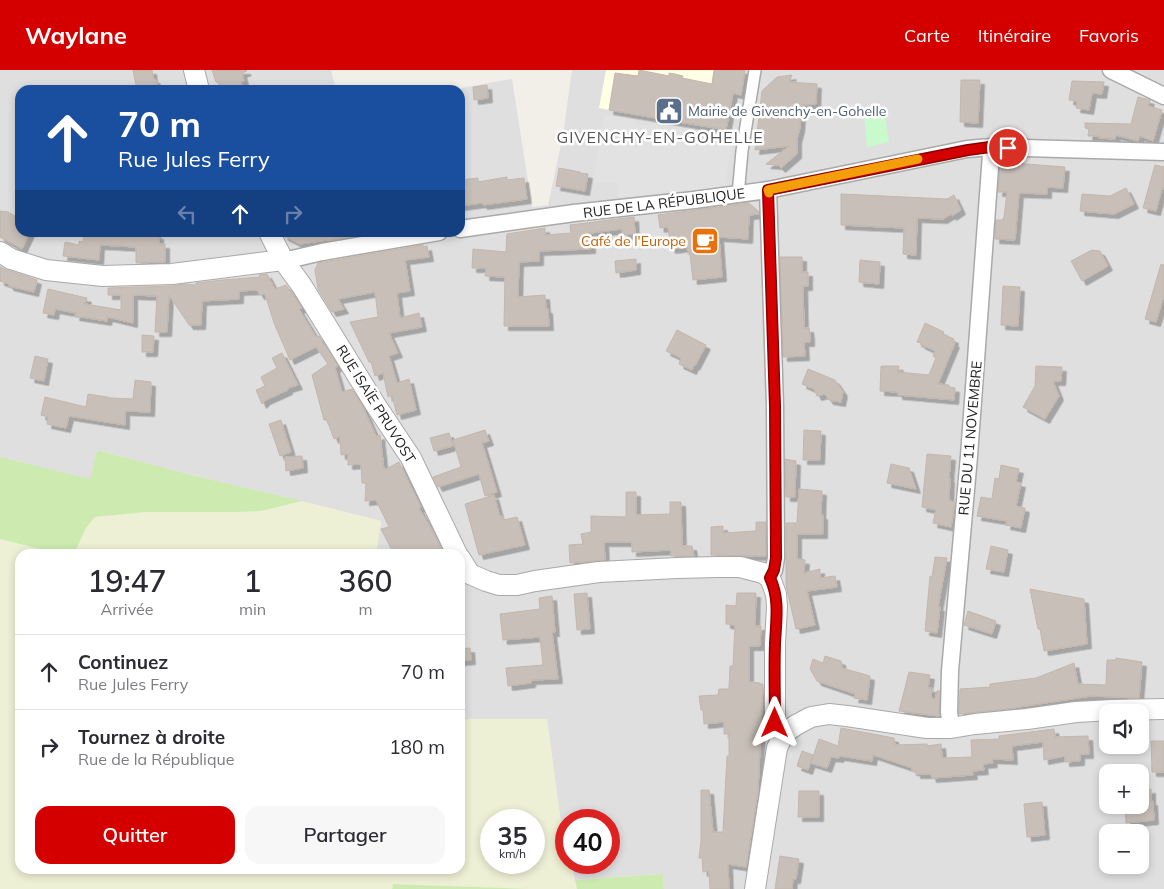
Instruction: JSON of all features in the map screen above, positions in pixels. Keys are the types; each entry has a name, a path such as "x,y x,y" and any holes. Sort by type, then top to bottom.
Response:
{"street":[{"path":"194,70 198,85"},
{"path":"738,190 742,151 755,70"},
{"path":"1111,70 1164,96"},
{"name":"RUE DE LA RÉPUBLIQUE","path":"465,228 738,190 768,190 990,147 1164,152"},
{"name":"RUE DU 11 NOVEMBRE","path":"951,728 950,671 970,446 990,147"},
{"path":"768,190 775,406 776,539 774,570 770,578"},
{"name":"RUE ISAÏE PRUVOST","path":"272,237 283,260 302,286 375,404 411,458 455,549"},
{"path":"0,252 11,259 46,270 103,276 172,274 292,259 410,237"},
{"path":"465,566 470,574 486,581 499,585 518,586 535,581 599,572 718,567 750,569 762,573 770,578 776,594 775,723 784,733"},
{"path":"755,889 777,748 784,733 812,717 829,714 927,728 951,728 1027,720 1076,712 1164,709"}],"shaded area":[{"path":"0,70 331,70 335,85 15,85 15,237 465,237 465,87 512,79 532,207 548,205 563,135 572,70 1164,70 1164,889 664,889 663,874 575,880 574,874 620,874 620,809 559,809 547,719 465,719 465,549 377,549 381,521 97,450 90,480 0,457"},
{"path":"606,70 745,70 741,95 616,73 609,110 599,108"},
{"path":"604,115 636,120 638,124 643,125 657,124 664,131 671,132 679,128 693,134 698,134 700,129 733,135 725,187 618,197 617,183 597,182 593,179"},
{"path":"302,501 381,521 377,549 76,549 86,528 94,517 147,512 261,511"},
{"path":"0,539 40,549 15,549 15,874 465,874 465,719 547,719 559,809 555,809 555,874 573,874 577,889 393,884 392,889 0,889"}],"green space":[{"path":"884,110 889,142 867,147 864,115"},
{"path":"97,450 302,501 261,511 147,512 95,517 86,528 76,549 40,549 0,539 0,457 90,479"},
{"path":"663,874 664,889 577,889 575,880"},
{"path":"393,884 530,889 392,889"}],"building":[{"path":"133,70 152,70 153,78 156,80 157,85 136,85"},
{"path":"212,70 247,71 242,73 244,81 241,82 242,85 219,85"},
{"path":"639,70 669,76 669,73 675,74 683,76 682,78 712,84 714,70 745,70 741,95 733,93 726,130 609,110 615,73 638,76"},
{"path":"792,75 789,82 817,84 816,104 802,105 797,139 797,154 781,168 778,165 766,164 789,146 755,150 762,91 777,77"},
{"path":"961,80 980,80 978,123 960,122"},
{"path":"1072,81 1104,82 1102,94 1092,93 1089,110 1076,108 1077,101 1069,100"},
{"path":"487,85 488,98 474,100 473,87"},
{"path":"1138,97 1150,100 1148,106 1162,110 1153,141 1140,136 1138,141 1116,135 1115,139 1088,136 1089,129 1085,128 1085,123 1131,124"},
{"path":"1000,162 1065,167 1063,188 1047,187 1047,194 1019,193 1015,240 995,239 996,220 1003,220 1004,218 1007,192 998,192"},
{"path":"1155,165 1164,167 1164,189 1162,188 1156,211 1143,208"},
{"path":"559,168 588,174 585,191 556,186"},
{"path":"507,177 507,180 524,178 527,199 483,205 482,203 465,205 465,179 478,178 478,182"},
{"path":"1126,188 1134,204 1114,214 1080,211 1082,194 1110,196"},
{"path":"841,194 947,199 954,195 961,210 943,219 917,218 916,255 903,254 904,228 841,225"},
{"path":"749,203 759,214 749,215 748,239 719,237 722,277 693,280 690,254 688,254 687,247 671,249 668,227 660,228 658,215"},
{"path":"0,211 8,212 15,216 15,237 28,237 22,249 0,237"},
{"path":"634,217 635,234 622,235 622,229 591,233 591,249 539,251 539,261 519,262 518,297 545,295 549,326 504,326 505,277 485,276 486,268 472,268 473,249 506,252 507,234 545,228 545,235 571,233 570,225"},
{"path":"84,237 159,237 159,244 165,244 165,262 136,263 136,247 100,245 99,260 63,256 65,242 79,245 79,241 83,242"},
{"path":"286,237 349,237 327,241 300,244"},
{"path":"423,245 423,247 427,246 429,257 405,260 410,291 397,293 400,318 419,313 422,327 389,333 398,353 389,356 397,383 409,379 416,410 397,415 392,395 388,397 383,373 375,376 371,362 369,362 350,322 378,317 375,292 338,299 344,309 332,312 318,289 315,270 318,263"},
{"path":"1092,250 1100,251 1108,266 1082,281 1071,261"},
{"path":"780,257 802,257 802,272 808,272 808,286 803,286 804,328 809,328 810,342 804,342 805,356 783,357"},
{"path":"636,259 636,270 616,273 615,261"},
{"path":"860,260 880,262 879,284 859,282"},
{"path":"1161,264 1164,265 1164,295 1156,322 1145,319"},
{"path":"0,267 37,280 34,292 9,286 9,284 0,281"},
{"path":"267,274 275,289 286,285 302,308 299,309 316,337 319,336 338,366 335,368 342,392 352,389 363,407 376,436 380,435 384,470 399,462 421,507 419,508 442,549 391,549 381,529 389,527 376,500 365,501 366,483 362,483 361,464 348,465 348,454 341,455 340,436 334,439 327,420 324,420 312,375 328,364 316,347 290,360 274,323 265,294 260,295 257,290 239,291 239,299 202,301 201,325 189,325 169,295 167,332 155,332 157,296 133,295 133,323 108,317 107,321 75,316 76,313 55,309 54,315 43,313 48,289 87,298 85,304 121,310 121,295 108,295 108,288 195,285 196,283 260,277 259,275"},
{"path":"1003,286 1020,287 1018,326 1001,325"},
{"path":"925,323 954,339 953,342 955,343 938,384 949,385 949,387 955,388 954,400 898,395 898,392 880,391 881,366 899,366 898,372 929,375 936,358 933,356 935,351 917,342"},
{"path":"677,330 706,345 692,370 679,364 681,358 666,351"},
{"path":"142,335 154,336 153,352 142,352"},
{"path":"282,353 298,385 288,388 288,390 266,400 262,404 256,390 265,386 261,377 277,368 272,358"},
{"path":"35,356 48,359 44,381 30,378"},
{"path":"1036,366 1062,367 1061,381 1053,381 1059,396 1045,419 1023,407 1035,386"},
{"path":"808,369 835,380 843,392 841,402 829,400 825,394 817,396 814,389 802,384"},
{"path":"135,380 151,382 150,412 125,411 125,425 69,416 66,428 47,424 48,417 41,415 45,397 86,407 88,394 133,399"},
{"path":"281,420 291,452 280,456 269,424"},
{"path":"485,430 489,441 482,443 497,492 485,496 479,474 438,487 433,477 461,467 453,440"},
{"path":"804,430 821,431 820,460 803,460"},
{"path":"449,433 453,446 434,451 430,438"},
{"path":"927,454 951,456 949,501 955,502 951,527 933,523 936,510 922,507"},
{"path":"302,456 303,468 286,471 285,457"},
{"path":"785,459 796,461 795,497 786,497"},
{"path":"891,464 909,468 916,489 887,483"},
{"path":"1001,465 1019,469 1016,482 1021,483 1016,506 1025,508 1021,528 1006,525 1007,521 977,516 981,497 992,499 995,478 999,479"},
{"path":"799,489 822,491 821,515 823,515 823,534 797,534 797,559 805,560 804,573 820,569 820,578 835,576 837,587 807,591 815,625 796,629 786,585 786,523 797,523"},
{"path":"626,492 636,492 636,515 670,514 670,502 681,502 682,546 692,546 694,556 671,556 671,550 632,552 632,542 604,542 605,560 570,563 569,545 583,544 581,534 591,532 591,516 626,517"},
{"path":"494,495 500,517 502,516 503,520 517,517 525,545 479,555 465,504"},
{"path":"756,522 766,522 766,556 711,555 711,527 723,526 723,533 756,531"},
{"path":"991,546 1008,550 1004,572 986,569"},
{"path":"935,557 947,558 938,607 940,607 937,633 925,631 930,576 932,577"},
{"path":"1030,589 1084,599 1087,644 1044,651"},
{"path":"587,593 590,629 577,630 574,594"},
{"path":"737,593 756,593 755,626 761,626 760,646 749,646 749,682 763,684 758,791 746,867 728,864 729,889 710,889 709,871 703,872 702,858 699,858 701,790 709,790 713,832 723,832 729,734 724,734 724,722 704,724 699,696 718,695 719,689 729,689 730,666 733,666 735,625 726,624 726,605 736,606"},
{"path":"552,596 555,632 552,632 558,679 531,680 531,683 508,686 506,668 543,665 540,637 503,640 500,614 540,609 539,598"},
{"path":"968,611 996,621 992,634 964,625"},
{"path":"465,648 470,648 471,660 465,661"},
{"path":"825,656 841,661 842,668 870,676 867,700 854,698 855,694 817,681 810,669 813,659 823,663"},
{"path":"1116,658 1142,662 1139,698 1091,696 959,714 960,689 990,687 990,684 1036,678 1074,663 1078,684 1106,685 1107,660 1116,660"},
{"path":"909,672 930,675 928,688 932,688 931,698 935,699 937,691 940,691 939,716 899,711"},
{"path":"841,728 894,738 895,745 927,744 927,746 941,744 942,758 972,757 971,740 999,739 999,736 1054,729 1055,737 1088,736 1089,754 1080,754 1080,761 1065,762 1065,756 1044,760 1043,742 1012,746 1013,760 992,759 993,763 983,764 984,770 972,771 973,775 932,778 931,774 916,774 916,771 912,771 912,768 873,755 872,761 840,756 839,758 831,757 827,768 811,763 819,739 838,746"},
{"path":"1151,741 1164,741 1164,772 1152,772"},
{"path":"802,751 813,755 808,770 797,766"},
{"path":"1149,789 1151,789 1151,801 1153,801 1154,820 1126,823 1126,814 1149,814"},
{"path":"799,791 819,791 819,817 798,817"},
{"path":"1042,802 1045,835 1027,837 1024,804"},
{"path":"780,856 799,859 796,879 793,879 792,889 775,889"}],"slow traffic":[{"path":"769,193 768,190 918,159"}],"place":[{"name":"Mairie de Givenchy-en-Gohelle","path":"669,111"},
{"name":"Café de l'Europe","path":"705,241"}],"district":[{"name":"GIVENCHY-EN-GOHELLE","path":"660,137"}],"route":[{"path":"775,723 777,606 774,585 770,578 774,570 776,558 775,406 770,203 768,190 968,150 990,147 1008,148"}]}
